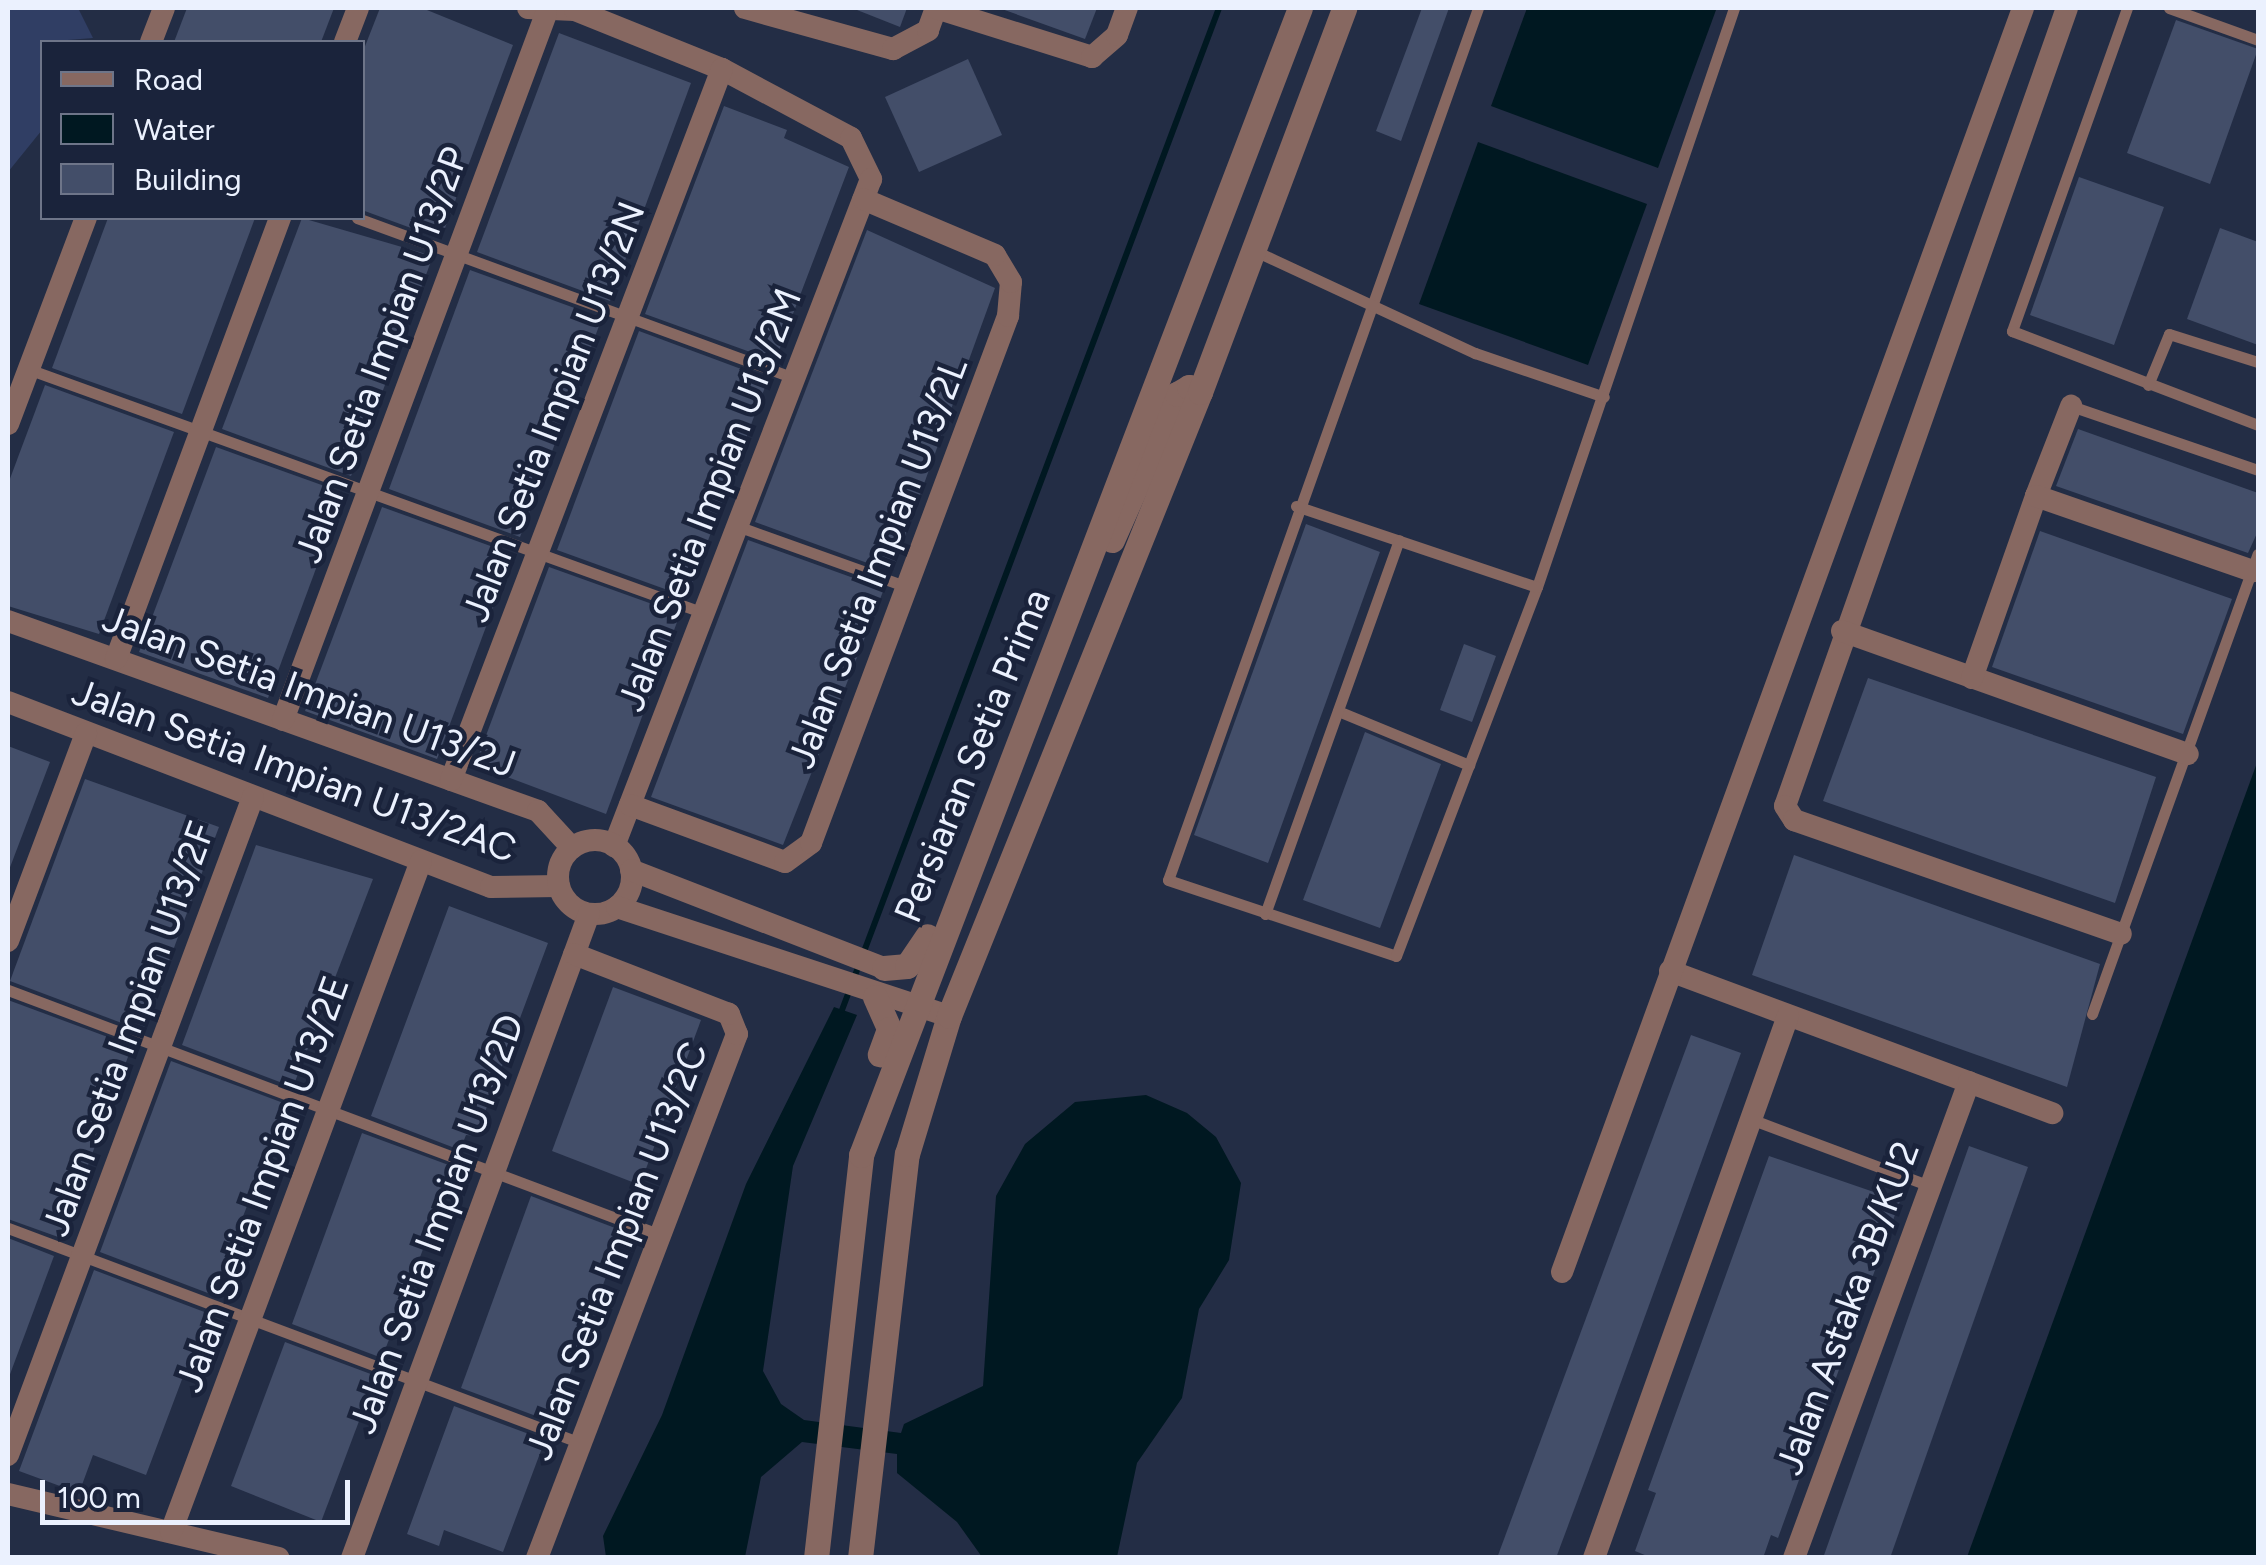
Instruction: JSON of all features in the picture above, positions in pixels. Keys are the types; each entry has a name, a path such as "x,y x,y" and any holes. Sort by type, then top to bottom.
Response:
{"street":[{"path":"152,40 164,8"},
{"path":"346,40 358,8"},
{"path":"745,8 893,48 933,15 1092,57 1117,35 1127,8"},
{"name":"Persiaran Setia Prima","path":"816,1558 860,1155 912,1006 1016,741 1087,578 1300,8"},
{"name":"Persiaran Setia Prima","path":"860,1558 907,1154 949,1016 1200,392 1344,8"},
{"path":"1562,1272 2022,8"},
{"path":"2066,8 1785,798 1789,816 2122,934"},
{"path":"537,11 575,10 722,70 851,138 867,189"},
{"name":"Jalan Setia Impian U13/2P","path":"283,720 457,254 537,11"},
{"name":"Jalan Setia Impian U13/2N","path":"451,780 722,70"},
{"name":"Jalan Setia Impian U13/2M","path":"614,846 867,189"},
{"name":"Jalan Setia Impian U13/2L","path":"630,804 785,862 800,856 907,587 1008,316 1011,282 995,255 867,189"},
{"path":"8,424 85,220"},
{"path":"116,660 279,220"},
{"path":"1087,578 1131,512 1177,394 1189,387 1200,392"},
{"path":"1972,678 2072,406"},
{"path":"2036,496 2256,562"},
{"name":"Jalan Setia Impian U13/2J","path":"8,621 538,811 572,848"},
{"path":"1842,631 2188,754"},
{"name":"Jalan Setia Impian U13/2AC","path":"8,702 491,887 559,886"},
{"path":"8,941 86,733"},
{"path":"949,1016 874,996 616,907 589,914 570,904 559,886 572,848 593,840 614,846 631,870 884,968 907,966 920,953 984,786 1016,741"},
{"name":"Jalan Setia Impian U13/2F","path":"8,1455 253,796"},
{"name":"Jalan Setia Impian U13/2E","path":"171,1532 421,861"},
{"path":"616,907 631,870"},
{"path":"713,940 725,907"},
{"name":"Jalan Setia Impian U13/2D","path":"352,1558 589,914"},
{"name":"Jalan Setia Impian U13/2C","path":"538,1558 737,1034 729,1014 574,954"},
{"path":"1670,970 2052,1113"},
{"path":"860,1155 857,1120 889,1028 874,996"},
{"path":"1594,1558 1748,1118 1788,1016"},
{"name":"Jalan Astaka 3B/KU2","path":"1794,1558 1968,1082"},
{"path":"8,1494 280,1558"}],"lane":[{"path":"1478,8 1296,506 1168,880 1396,956 1537,587 1734,8"},
{"path":"2127,8 2010,324 2022,338 2258,425"},
{"path":"2169,8 2258,40"},
{"path":"363,220 794,378"},
{"path":"1253,250 1371,307 1604,398"},
{"path":"2148,385 2169,334 2258,362"},
{"path":"28,369 704,614"},
{"path":"2072,406 2258,470"},
{"path":"1296,506 1537,587"},
{"path":"738,526 907,587"},
{"path":"1265,914 1399,540"},
{"path":"2092,1014 2256,562"},
{"path":"1338,710 1469,764"},
{"path":"8,990 660,1235"},
{"path":"1748,1118 1930,1186"},
{"path":"8,1228 581,1443"}],"shaded area":[{"path":"8,8 78,8 93,38 40,40 40,132 8,172"}],"water":[{"path":"1527,8 1716,10 1658,168 1491,106"},
{"path":"1478,142 1647,204 1588,365 1419,304"},
{"path":"2258,760 2258,1557 1967,1557"},
{"path":"834,1007 857,1015 793,1166 763,1371 781,1404 804,1420 901,1433 904,1424 983,1386 996,1196 1025,1144 1075,1102 1146,1095 1187,1113 1216,1137 1241,1183 1229,1260 1199,1309 1182,1398 1137,1463 1117,1557 982,1557 957,1522 897,1473 897,1454 802,1442 761,1477 745,1557 606,1557 603,1536 662,1415 746,1184"}],"building":[{"path":"187,8 334,8 322,40 175,40"},
{"path":"380,8 422,8 513,45 441,239 365,211 365,46"},
{"path":"852,8 907,8 900,27"},
{"path":"999,8 1097,8 1085,39"},
{"path":"1422,8 1449,8 1401,141 1376,131"},
{"path":"2176,20 2258,49 2210,184 2127,153"},
{"path":"559,33 691,83 610,301 477,252"},
{"path":"968,59 1002,135 919,172 885,97"},
{"path":"724,106 787,130 784,138 849,167 775,361 645,314"},
{"path":"2079,177 2164,207 2114,345 2030,315"},
{"path":"107,220 254,220 182,414 52,368"},
{"path":"301,220 433,256 351,476 222,429"},
{"path":"2220,228 2258,242 2258,345 2187,319"},
{"path":"867,230 995,288 892,572 755,522"},
{"path":"470,270 602,318 520,537 389,489"},
{"path":"639,331 768,379 687,597 557,550"},
{"path":"45,385 174,432 99,634 8,606 8,484"},
{"path":"2078,429 2258,493 2258,531 2248,553 2056,486"},
{"path":"216,447 344,493 268,698 139,652"},
{"path":"382,507 513,554 437,759 305,711"},
{"path":"1306,524 1380,552 1268,863 1194,835"},
{"path":"2040,531 2232,599 2183,734 1992,667"},
{"path":"748,540 884,589 783,845 651,797"},
{"path":"549,567 680,614 606,814 475,765"},
{"path":"1464,644 1496,656 1472,722 1440,710"},
{"path":"1868,678 2156,777 2115,903 1823,801"},
{"path":"1365,732 1441,764 1380,928 1303,900"},
{"path":"8,746 50,762 9,870 8,870"},
{"path":"85,779 219,827 143,1031 10,981"},
{"path":"256,845 373,879 293,1087 182,1045"},
{"path":"1794,855 2100,964 2067,1087 1752,975"},
{"path":"449,906 548,943 476,1136 466,1135 460,1150 371,1116"},
{"path":"613,987 701,1020 640,1185 552,1151"},
{"path":"8,1000 132,1046 61,1238 8,1219"},
{"path":"1691,1035 1741,1053 1594,1456 1556,1558 1497,1558"},
{"path":"171,1061 286,1104 213,1295 100,1252"},
{"path":"362,1133 454,1167 382,1358 292,1324"},
{"path":"1969,1146 2028,1167 1890,1558 1823,1558"},
{"path":"1769,1156 1900,1201 1778,1538 1771,1535 1763,1558 1652,1558 1635,1551 1656,1493 1648,1490"},
{"path":"531,1196 623,1231 552,1422 461,1388"},
{"path":"8,1238 54,1256 9,1377 8,1377"},
{"path":"94,1270 207,1313 146,1475 93,1455 79,1493 19,1471"},
{"path":"285,1342 376,1376 321,1522 231,1486"},
{"path":"454,1406 545,1440 503,1552 444,1530 439,1546 407,1534"}],"waterway":[{"path":"842,1010 1219,8"}]}
